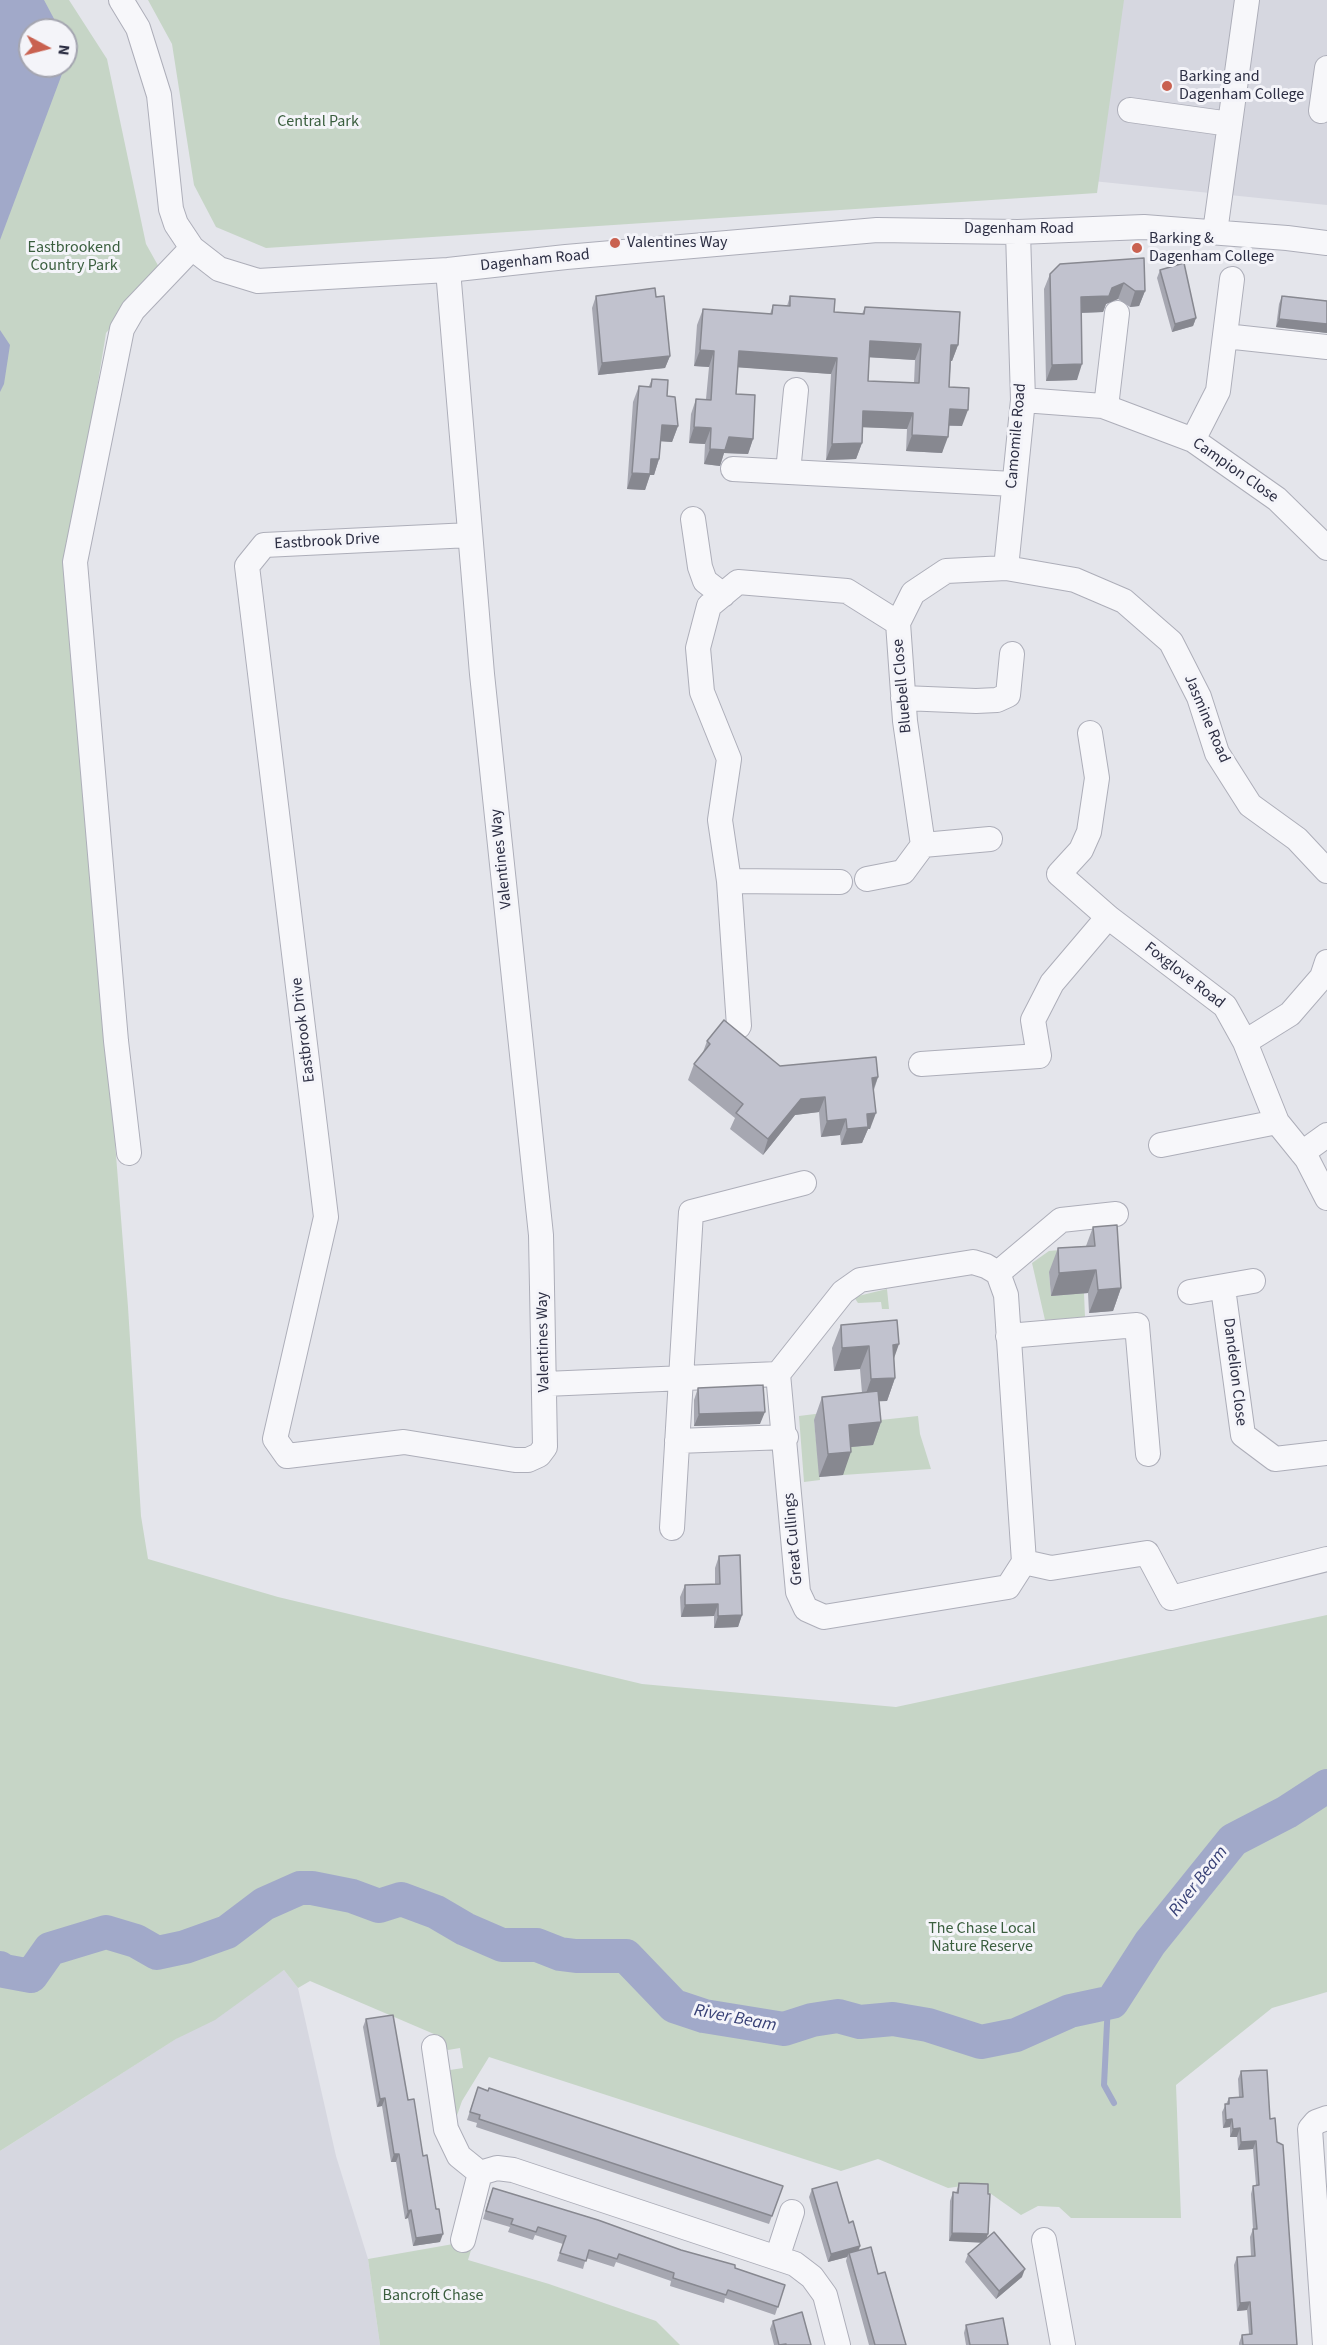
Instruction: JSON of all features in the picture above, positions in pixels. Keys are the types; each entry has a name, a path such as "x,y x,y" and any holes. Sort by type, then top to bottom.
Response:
{"street":[{"name":"Dagenham Road","path":"122,0 138,28 159,95 171,209 176,224 192,248 219,269 258,281 448,270 566,257 877,230 971,229 1018,232 1144,227 1327,243"},
{"path":"1215,232 1247,0"},
{"path":"1321,111 1327,68"},
{"path":"1130,110 1230,124"},
{"name":"Camomile Road","path":"1006,568 1023,400 1018,232"},
{"path":"129,1153 116,1041 75,562 122,329 133,310 192,248"},
{"name":"Valentines Way","path":"448,270 482,674 541,1235 545,1447"},
{"path":"1193,440 1218,391 1232,279"},
{"path":"1106,407 1117,313"},
{"path":"1225,336 1327,347"},
{"path":"788,472 796,390"},
{"name":"Campion Close","path":"1023,400 1106,407 1193,440 1277,500 1327,548"},
{"path":"733,469 1013,484"},
{"path":"693,519 700,567 705,581 723,595"},
{"name":"Eastbrook Drive","path":"470,535 264,545 247,566 326,1217 275,1439 287,1456 404,1442 515,1461 528,1460 539,1455 545,1447"},
{"name":"Bluebell Close","path":"923,845 903,698 898,623 912,593 946,571 1006,568"},
{"name":"Jasmine Road","path":"1006,568 1075,580 1124,601 1171,642 1199,697 1217,753 1250,805 1297,839 1327,871"},
{"path":"739,1026 729,881 720,820 729,759 702,692 698,648 709,606 738,582 847,591 898,623"},
{"path":"903,698 976,701 998,700 1008,696 1012,654"},
{"name":"Foxglove Road","path":"1090,733 1097,778 1089,832 1082,850 1059,874 1108,917 1225,1006 1245,1042 1277,1122 1302,1154 1327,1198"},
{"path":"867,879 903,872 923,845 990,839"},
{"path":"729,881 840,882"},
{"path":"921,1064 1039,1056 1033,1020 1052,983 1108,917"},
{"path":"1245,1042 1290,1014 1322,977 1327,962"},
{"path":"1161,1145 1277,1122"},
{"path":"1302,1154 1327,1135"},
{"path":"672,1528 691,1212 804,1183"},
{"path":"998,1273 1061,1220 1116,1214"},
{"path":"545,1384 682,1380 778,1374 843,1292 860,1280 973,1262 998,1273 1006,1294 1024,1562 1051,1568 1147,1553 1171,1598 1327,1559"},
{"path":"1190,1292 1253,1281"},
{"name":"Dandelion Close","path":"1223,1288 1243,1435 1275,1459 1327,1453"},
{"path":"1008,1336 1137,1325 1148,1454"},
{"name":"Great Cullings","path":"778,1374 786,1437 798,1592 800,1601 812,1614 824,1617 1008,1587 1024,1562"},
{"path":"677,1442 786,1437"},
{"path":"434,2047 446,2129 459,2156 480,2173"},
{"path":"1324,2345 1310,2129 1316,2122 1327,2118"},
{"path":"480,2173 497,2168 513,2170 795,2264 812,2277 825,2295 838,2345"},
{"path":"463,2240 480,2173"},
{"path":"777,2258 792,2212"},
{"path":"1044,2240 1063,2345"}],"shaded area":[{"name":"Barking and Dagenham College","path":"1007,0 1327,0 1327,205 1005,172"},
{"path":"284,1970 298,1988 336,2156 368,2259 380,2345 0,2345 0,2151"}],"green space":[{"name":"The Chase Local Nature Reserve","path":"0,0 69,0 107,59 146,244 160,269 106,333 69,560 128,1307 141,1516 148,1559 278,1597 642,1684 896,1707 1327,1615 1327,1992 1272,2008 1176,2085 1181,2218 1071,2218 1059,2207 1038,2206 1021,2215 977,2184 948,2188 878,2159 841,2171 489,2057 462,2101 454,2124 447,2074 450,2070 463,2068 460,2048 448,2050 442,2046 441,2037 310,1981 298,1988 284,1970 215,2020 176,2039 0,2151"},
{"name":"Central Park","path":"148,0 1124,0 1097,193 266,248 216,227 194,185 172,44"},
{"path":"1081,1248 1082,1269 1049,1272 1051,1296 1084,1293 1085,1317 1045,1320 1032,1263 1049,1251"},
{"path":"887,1289 889,1309 882,1309 881,1302 858,1303 854,1297"},
{"path":"831,1412 814,1420 820,1480 804,1482 799,1416"},
{"path":"918,1416 920,1434 931,1469 843,1475 840,1448 871,1421"},
{"name":"Bancroft Chase","path":"459,2243 472,2247 468,2260 549,2284 656,2321 680,2345 380,2345 368,2259"}],"water":[{"path":"0,0 44,0 54,18 18,18 18,78 61,78 0,240"},
{"path":"0,330 10,345 4,384 0,392"}],"building":[{"path":"1144,258 1145,291 1135,291 1124,283 1112,288 1109,296 1081,297 1082,364 1052,365 1050,274 1060,264"},
{"path":"1184,263 1196,318 1175,324 1160,270"},
{"path":"655,288 656,297 664,296 670,356 602,363 596,296"},
{"path":"790,296 835,299 834,312 864,314 865,307 960,312 958,345 951,345 949,387 969,388 968,410 950,409 948,437 912,435 913,413 863,411 862,443 832,444 837,358 739,351 736,394 755,395 753,439 729,437 725,450 710,449 711,428 694,427 696,399 711,400 714,351 700,350 703,309 772,314 773,305 790,306","holes":["870,341 921,344 919,383 868,381"]},
{"path":"1282,296 1327,301 1327,324 1279,319"},
{"path":"652,379 668,380 667,396 675,397 678,426 662,425 659,459 651,459 650,474 632,473 639,386 651,387"},
{"path":"724,1020 780,1066 876,1057 878,1077 872,1078 876,1113 867,1114 868,1127 847,1129 846,1119 827,1121 825,1097 801,1099 768,1139 736,1113 743,1104 694,1064 710,1044 707,1041"},
{"path":"1117,1225 1121,1288 1098,1290 1096,1270 1059,1273 1058,1248 1095,1246 1093,1227"},
{"path":"897,1320 899,1344 893,1345 895,1378 871,1379 869,1346 842,1348 841,1325"},
{"path":"763,1385 765,1412 699,1414 698,1388"},
{"path":"878,1391 881,1422 849,1425 851,1452 828,1454 822,1397"},
{"path":"740,1555 742,1615 718,1616 718,1604 685,1605 685,1585 720,1584 719,1556"},
{"path":"393,2015 408,2100 414,2099 423,2156 427,2155 436,2209 439,2209 443,2234 416,2238 411,2210 408,2211 399,2154 394,2154 385,2098 380,2099 366,2019"},
{"path":"1267,2070 1270,2119 1275,2118 1277,2142 1283,2145 1297,2345 1243,2345 1242,2335 1252,2334 1250,2302 1240,2303 1237,2257 1255,2256 1253,2229 1257,2229 1253,2186 1259,2185 1256,2141 1241,2142 1240,2128 1233,2129 1232,2119 1226,2120 1225,2104 1229,2104 1229,2098 1243,2097 1241,2071"},
{"path":"478,2087 488,2091 489,2088 783,2186 772,2216 479,2119 480,2115 470,2112"},
{"path":"837,2182 849,2223 853,2221 860,2246 831,2254 812,2189"},
{"path":"959,2183 988,2184 988,2194 990,2194 988,2234 952,2233 953,2192 958,2193"},
{"path":"493,2188 598,2220 681,2250 735,2265 735,2268 785,2285 778,2307 728,2290 726,2295 673,2278 674,2273 619,2254 617,2259 589,2250 586,2261 560,2253 566,2236 538,2227 536,2232 511,2224 513,2219 486,2211"},
{"path":"994,2232 1025,2269 999,2291 968,2254"},
{"path":"871,2247 878,2274 885,2272 906,2345 875,2345 849,2253"},
{"path":"802,2312 811,2345 779,2345 773,2321"},
{"path":"1003,2318 1008,2345 970,2345 966,2325"}],"waterway":[{"name":"River Beam","path":"0,1968 4,1971 31,1976 50,1949 106,1932 136,1941 157,1953 185,1947 227,1932 264,1904 300,1888 312,1888 352,1896 379,1906 401,1899 436,1912 465,1929 502,1945 537,1945 560,1954 576,1956 626,1956 674,2006 704,2016 784,2029 812,2020 838,2016 860,2022 893,2019 928,2025 981,2042 1016,2035 1070,2011 1112,2002 1150,1943 1233,1840 1287,1812 1327,1786"},
{"path":"1108,2003 1104,2085 1114,2103"}],"place":[{"name":"Barking and Dagenham College","path":"1167,86"},
{"name":"Valentines Way","path":"615,243"},
{"name":"Barking & Dagenham College","path":"1137,248"}],"park label":[{"name":"Eastbrookend Country Park","path":"74,257"}]}
